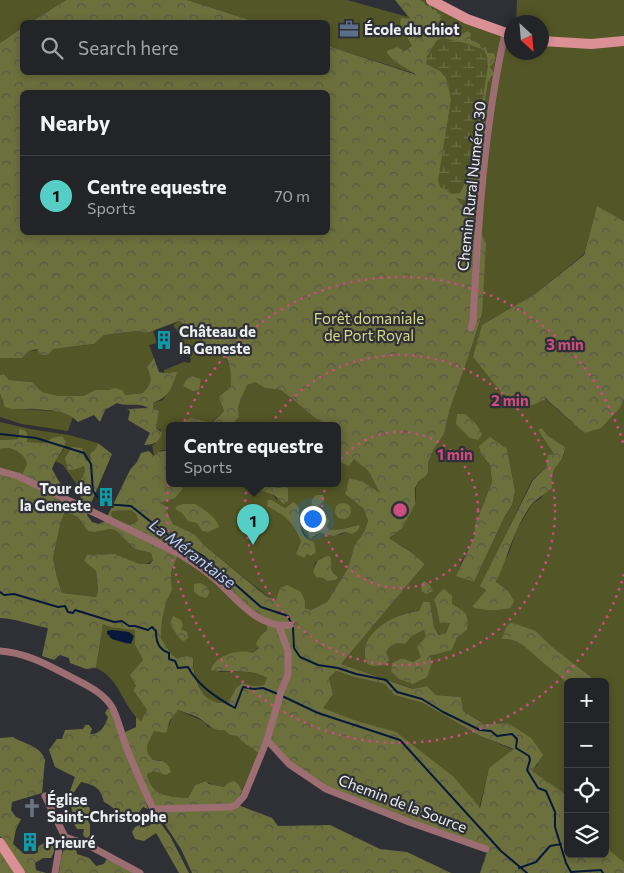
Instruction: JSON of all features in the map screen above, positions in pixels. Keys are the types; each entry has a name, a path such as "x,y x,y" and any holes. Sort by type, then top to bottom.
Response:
{"main road":[{"path":"431,0 467,19 504,33"},
{"path":"549,41 591,44 624,41"},
{"path":"0,843 20,873"}],"street":[{"name":"Chemin Rural Numéro 30","path":"471,328 473,322 478,214 497,73 504,43"},
{"path":"0,471 18,476 178,553 197,564 251,613 279,626 290,625"},
{"path":"0,651 11,652 47,664 87,684 107,701 153,808 231,807 236,805 244,796 267,740 288,674 288,651 279,626"},
{"name":"Chemin de la Source","path":"267,740 289,764 326,789 409,822 486,849"},
{"path":"45,796 65,837 86,844 140,873"},
{"path":"55,873 60,844 65,837"}],"green space":[{"path":"0,0 66,0 34,20 20,20 20,29 0,43"},
{"path":"66,0 187,0 250,20 34,20"},
{"path":"187,0 347,0 408,17 395,0 410,18 412,46 404,51 390,50 422,75 429,78 330,47 330,20 250,20"},
{"name":"Forêt domaniale de Port Royal","path":"395,0 420,0 425,5 430,4 432,9 442,15 437,26 439,29 448,29 460,35 468,31 471,34 470,39 480,44 481,48 486,47 488,53 495,55 495,61 490,67 494,73 488,82 484,114 486,126 482,132 481,146 489,152 488,158 471,198 465,200 456,198 474,219 486,243 482,314 450,409 444,434 434,449 428,463 428,472 415,488 415,504 402,528 389,538 411,552 425,564 341,664 413,689 427,686 436,695 461,697 463,711 484,724 508,723 531,738 543,755 532,771 564,793 564,858 609,858 609,848 611,852 624,862 624,873 480,873 488,849 328,788 287,759 269,742 289,675 281,628 296,624 269,621 247,608 199,564 107,517 130,470 137,462 141,453 149,451 154,456 158,452 166,451 166,487 183,487 183,489 175,498 160,503 166,506 173,524 194,534 205,546 266,596 276,600 280,588 287,585 301,592 305,601 305,608 311,610 327,602 348,568 355,544 364,532 368,521 363,508 345,494 349,478 362,481 380,493 369,472 354,459 349,466 341,462 341,422 320,422 281,390 265,388 255,382 247,385 238,407 239,417 235,422 213,422 224,411 219,397 231,387 230,366 225,357 220,353 206,347 199,333 179,321 147,333 137,331 104,335 94,344 53,349 48,355 41,355 37,349 29,351 22,358 0,358 0,43 20,29 20,75 330,75 330,47 417,75 394,61 387,53 387,51 397,47 404,51 412,46 400,23 401,18 410,19","holes":["131,510 136,514 138,521 130,525 113,518 111,515 112,511","336,671 385,684 394,695 423,703 480,736 514,749 489,768 480,808 454,777 396,732 357,721 323,708 333,694 329,678"]},
{"path":"420,0 425,0 446,13 504,36 504,60 549,60 549,15 516,15 517,0 624,0 624,221 597,207 584,254 535,294 482,325 545,399 584,433 620,408 624,399 624,862 611,853 609,849 609,678 592,678 550,645 536,631 502,639 514,640 524,646 564,680 564,793 531,771 538,764 508,723 484,724 463,711 461,697 436,695 427,686 414,689 341,664 425,564 410,551 389,538 414,505 416,487 420,480 425,477 434,449 444,434 450,409 482,314 474,219 456,198 437,187 429,78 471,198 480,180 485,148 481,147 482,132 486,126 484,114 488,81 492,77 490,68 493,53 488,53 486,47 481,48 480,44 455,32 439,29 437,26 440,21 437,13 428,4 425,5","holes":["542,428 548,436 565,447 564,455 558,463 541,498 532,504 517,529 496,583 472,608 486,590 481,586 532,480 546,468 554,454 539,430","507,449 515,491 512,505 474,582 457,576 461,563 475,535 475,525 492,482 490,465 481,454","434,600 456,608 467,630 457,638 452,650 430,656 432,663 426,677 413,683 392,663 402,658 413,662 421,657 421,641 427,636 425,630 412,636 405,644 397,643 367,664 364,652 366,644 381,626 398,616 420,611 430,602 434,627 440,635 446,633 450,623 439,611"]},
{"path":"443,38 479,48 487,55 488,66 471,172 460,193 452,194 440,187 438,180 451,99 446,78 440,71 426,64 427,56 437,40"},
{"path":"597,206 624,221 624,399 620,408 601,428 584,433 546,399 525,408 502,393 473,357 482,325 535,294 584,255"},
{"path":"179,321 199,333 206,347 220,351 231,367 231,387 224,411 212,422 166,422 166,450 162,450 154,456 152,445 155,444 161,430 156,428 159,411 153,408 153,403 163,400 174,382 170,372 164,374 164,370 184,362 190,363 191,359 173,325"},
{"path":"137,331 147,333 153,331 157,343 149,345 154,358 147,367 150,381 143,393 125,395 109,390 95,390 83,396 59,396 42,392 32,382 9,380 4,374 0,375 0,358 22,358 29,351 94,344 104,335"},
{"path":"154,358 159,372 177,372 166,395 153,403 153,408 159,411 156,428 162,433 155,443 150,445 144,445 150,433 128,420 130,411 127,409 148,408 145,406 117,403 105,410 100,422 94,415 78,422 64,413 56,411 5,407 0,393 0,375 4,374 9,380 32,382 42,392 59,396 83,396 95,390 115,388 122,390 125,395 143,393 150,381 147,367"},
{"path":"192,376 201,379 199,390 193,391 183,386 187,379"},
{"path":"255,381 265,388 281,390 320,422 235,422 239,417 238,407 247,385"},
{"path":"0,393 2,394 2,401 12,409 57,411 73,417 68,431 22,424 0,417"},
{"path":"457,414 465,414 477,425 482,434 478,440 470,438 456,424"},
{"name":"Forêt domaniale de Port Royal","path":"191,418 208,422 183,422"},
{"path":"0,422 69,435 98,443 92,460 86,461 84,451 76,468 84,466 80,489 63,465 55,461 64,449 53,438 45,443 27,442 19,429 18,439 0,440"},
{"path":"542,428 548,436 565,447 562,458 553,474 552,488 531,505 525,514 496,582 508,591 514,601 510,608 501,610 486,610 472,607 486,590 480,586 533,480 546,468 548,455 554,454 538,430"},
{"path":"19,429 27,433 27,442 45,443 52,438 62,436 66,442 52,469 64,490 64,495 22,474 27,464 20,453 8,448 0,449 0,440 18,439"},
{"path":"490,437 507,449 515,491 512,505 474,582 456,576 475,535 475,525 492,482 490,465 481,454 479,446"},
{"path":"98,443 112,454 89,508 79,503 81,496 80,483 84,466 68,470 65,458 72,447 82,448 86,461 91,460 90,454 95,450"},
{"path":"5,447 16,451 26,460 27,464 22,474 0,468 0,449"},
{"path":"354,459 369,472 381,494 362,481 349,478 345,494 363,508 368,521 364,532 355,544 348,568 327,602 311,610 305,608 305,601 276,600 266,595 205,546 194,534 173,524 166,506 159,503 175,498 183,487 250,487 256,491 259,487 267,487 277,500 284,487 341,487 341,462","holes":["272,500 285,508 291,506 299,507 300,526 309,541 301,542 295,527","319,524 327,526 328,530 358,525 340,535 335,534 333,536 320,533 314,537 311,526","322,557 331,572 338,577 336,580 327,581 313,572 315,563"]},
{"path":"0,472 11,475 88,511 87,515 92,522 99,524 107,520 178,555 171,572 172,590 166,603 162,620 161,638 171,654 176,658 187,656 193,658 197,683 206,697 213,701 220,703 229,701 236,688 242,683 253,686 264,685 267,678 254,673 211,670 217,661 228,654 234,652 252,653 259,648 256,644 260,636 267,630 266,622 278,628 286,654 285,678 273,718 258,753 237,736 230,735 224,730 214,729 202,720 178,710 170,720 166,733 154,731 147,746 153,760 165,762 171,772 166,775 154,771 147,774 149,781 157,791 168,796 188,798 195,785 206,781 209,784 224,787 234,781 242,791 236,803 231,805 155,807 123,733 136,727 136,717 141,721 147,710 133,690 136,686 130,675 143,660 135,645 135,630 103,624 96,668 86,669 70,663 69,658 60,655 54,660 42,656 48,628 0,618","holes":["65,512 78,517 88,531 115,530 135,549 151,553 153,560 150,564 139,564 115,554 87,555 84,561 96,571 98,591 96,597 62,593 53,558 61,521"]},
{"path":"265,487 286,487 288,488 288,501 284,504 274,495 262,491"},
{"path":"316,495 323,495 324,500 316,510 317,514 312,521 307,523 303,518 311,509 312,500"},
{"path":"268,500 272,500 285,508 294,502 299,507 302,533 314,542 316,552 311,556 307,554 304,558 296,554 301,542 295,529 284,516 267,506"},
{"path":"340,503 346,503 351,508 349,517 340,519 335,514 335,508"},
{"path":"183,504 195,504 202,508 213,517 219,527 208,532 202,531 197,523 188,521 182,513 175,509"},
{"path":"112,510 131,510 136,514 138,521 130,525 113,518 111,515"},
{"path":"65,512 78,517 85,525 115,530 135,549 151,553 153,560 149,563 139,564 111,554 95,556 84,561 96,571 98,591 96,597 62,593 53,558 61,521"},
{"path":"322,516 327,517 329,521 327,526 329,530 358,525 360,527 352,534 346,532 333,536 320,533 310,538 307,530 311,526 319,524 319,519"},
{"path":"178,555 192,563 266,622 267,630 260,636 259,647 252,653 231,654 219,672 238,671 262,675 267,678 264,685 253,686 242,683 236,688 229,701 220,703 213,701 202,691 198,683 193,658 187,656 176,658 171,654 161,638 162,620 166,603 172,590 171,572"},
{"path":"330,556 331,570 338,577 336,580 327,581 323,578 317,578 313,572 317,562 323,557"},
{"path":"424,581 430,585 433,591 426,594 422,591 421,584"},
{"path":"200,583 206,586 210,592 206,598 194,592 194,584"},
{"path":"444,589 452,596 452,604 466,614 467,630 457,638 452,650 430,656 432,663 427,677 413,684 399,679 391,671 392,663 402,658 413,662 421,657 417,647 426,636 424,630 412,636 405,644 397,643 389,648 386,652 389,660 385,665 372,666 367,664 365,646 375,631 396,617 419,611 423,602 430,602 434,627 439,635 446,633 450,623 440,623 434,600"},
{"path":"173,616 181,620 183,625 181,629 187,632 188,638 184,641 179,638 170,624"},
{"path":"510,623 516,624 536,631 550,645 592,678 564,678 564,680 519,643 513,640 501,639"},
{"path":"103,624 136,630 135,645 143,660 136,686 133,690 147,710 141,721 129,708 111,679 96,668","holes":["111,630 125,631 133,635 127,644 112,639"]},
{"path":"336,671 385,684 394,695 423,703 480,736 514,750 489,768 479,809 454,777 357,721 322,708 333,694 329,678"},
{"path":"107,709 111,710 148,809 143,807 135,817 127,819 104,802 99,790 90,784 81,782 72,795 70,791 75,777 55,767 49,750 57,739 62,739 65,730 83,729 85,725 89,725 92,729 90,734 97,733 104,727 108,717 105,713"},
{"path":"178,710 203,721 208,727 224,730 230,735 237,736 258,753 242,791 239,785 217,786 206,781 195,785 188,798 168,796 153,787 147,774 153,771 161,760 153,760 147,749 154,731 169,726 172,716"},
{"path":"13,737 36,748 45,760 42,793 12,802 11,810 16,817 21,819 16,829 13,844 24,854 35,854 39,846 47,841 54,842 54,852 51,858 43,858 35,863 36,870 46,873 24,873 0,836 0,738"},
{"path":"75,798 83,808 87,806 90,808 88,821 90,837 86,838 83,835 84,829 77,829 71,819 72,809 69,803 70,800"},
{"path":"238,805 272,818 278,826 330,825 380,849 407,852 451,873 192,873 181,849 155,809"},
{"path":"152,812 170,836 189,873 179,873 156,833 144,841 135,839 132,832 135,827 140,825 149,826 152,823 148,818"},
{"path":"72,843 75,845 77,854 89,858 96,866 104,864 107,858 134,873 59,873 63,852"},
{"path":"0,849 18,873 0,873"}],"water":[{"path":"107,631 129,632 134,636 131,644 112,639 107,634"}],"waterway":[{"name":"La Mérantaise","path":"0,434 36,438 84,453 91,464 93,491 103,504 131,506 165,533 203,556 261,607 288,616 293,628 294,648 300,657 318,665 386,680 397,692 422,699 443,712 480,730 491,731 497,736 512,734 517,739 516,748 529,756 530,760 527,770 538,788 546,791 555,812 555,827 566,863 571,872 601,870 603,873"},
{"name":"La Mérantaise","path":"0,592 4,595 14,594 58,607 65,606 68,612 73,613 75,610 114,622 122,621 129,626 148,630 152,627 156,631 160,647 169,653 169,659 175,661 178,668 188,667 203,686 235,708 243,687 263,688 278,694"},
{"name":"La Mérantaise","path":"282,696 318,713 400,740 501,851 527,873"},
{"name":"La Mérantaise","path":"519,868 536,862 550,846 561,844"}],"place":[{"name":"École du chiot","path":"349,29"},
{"name":"Château de la Geneste","path":"164,340"},
{"name":"Tour de la Geneste","path":"106,497"},
{"name":"Centre equestre","path":"253,545"},
{"name":"Église Saint-Christophe","path":"32,808"},
{"name":"Prieuré","path":"30,842"}]}
